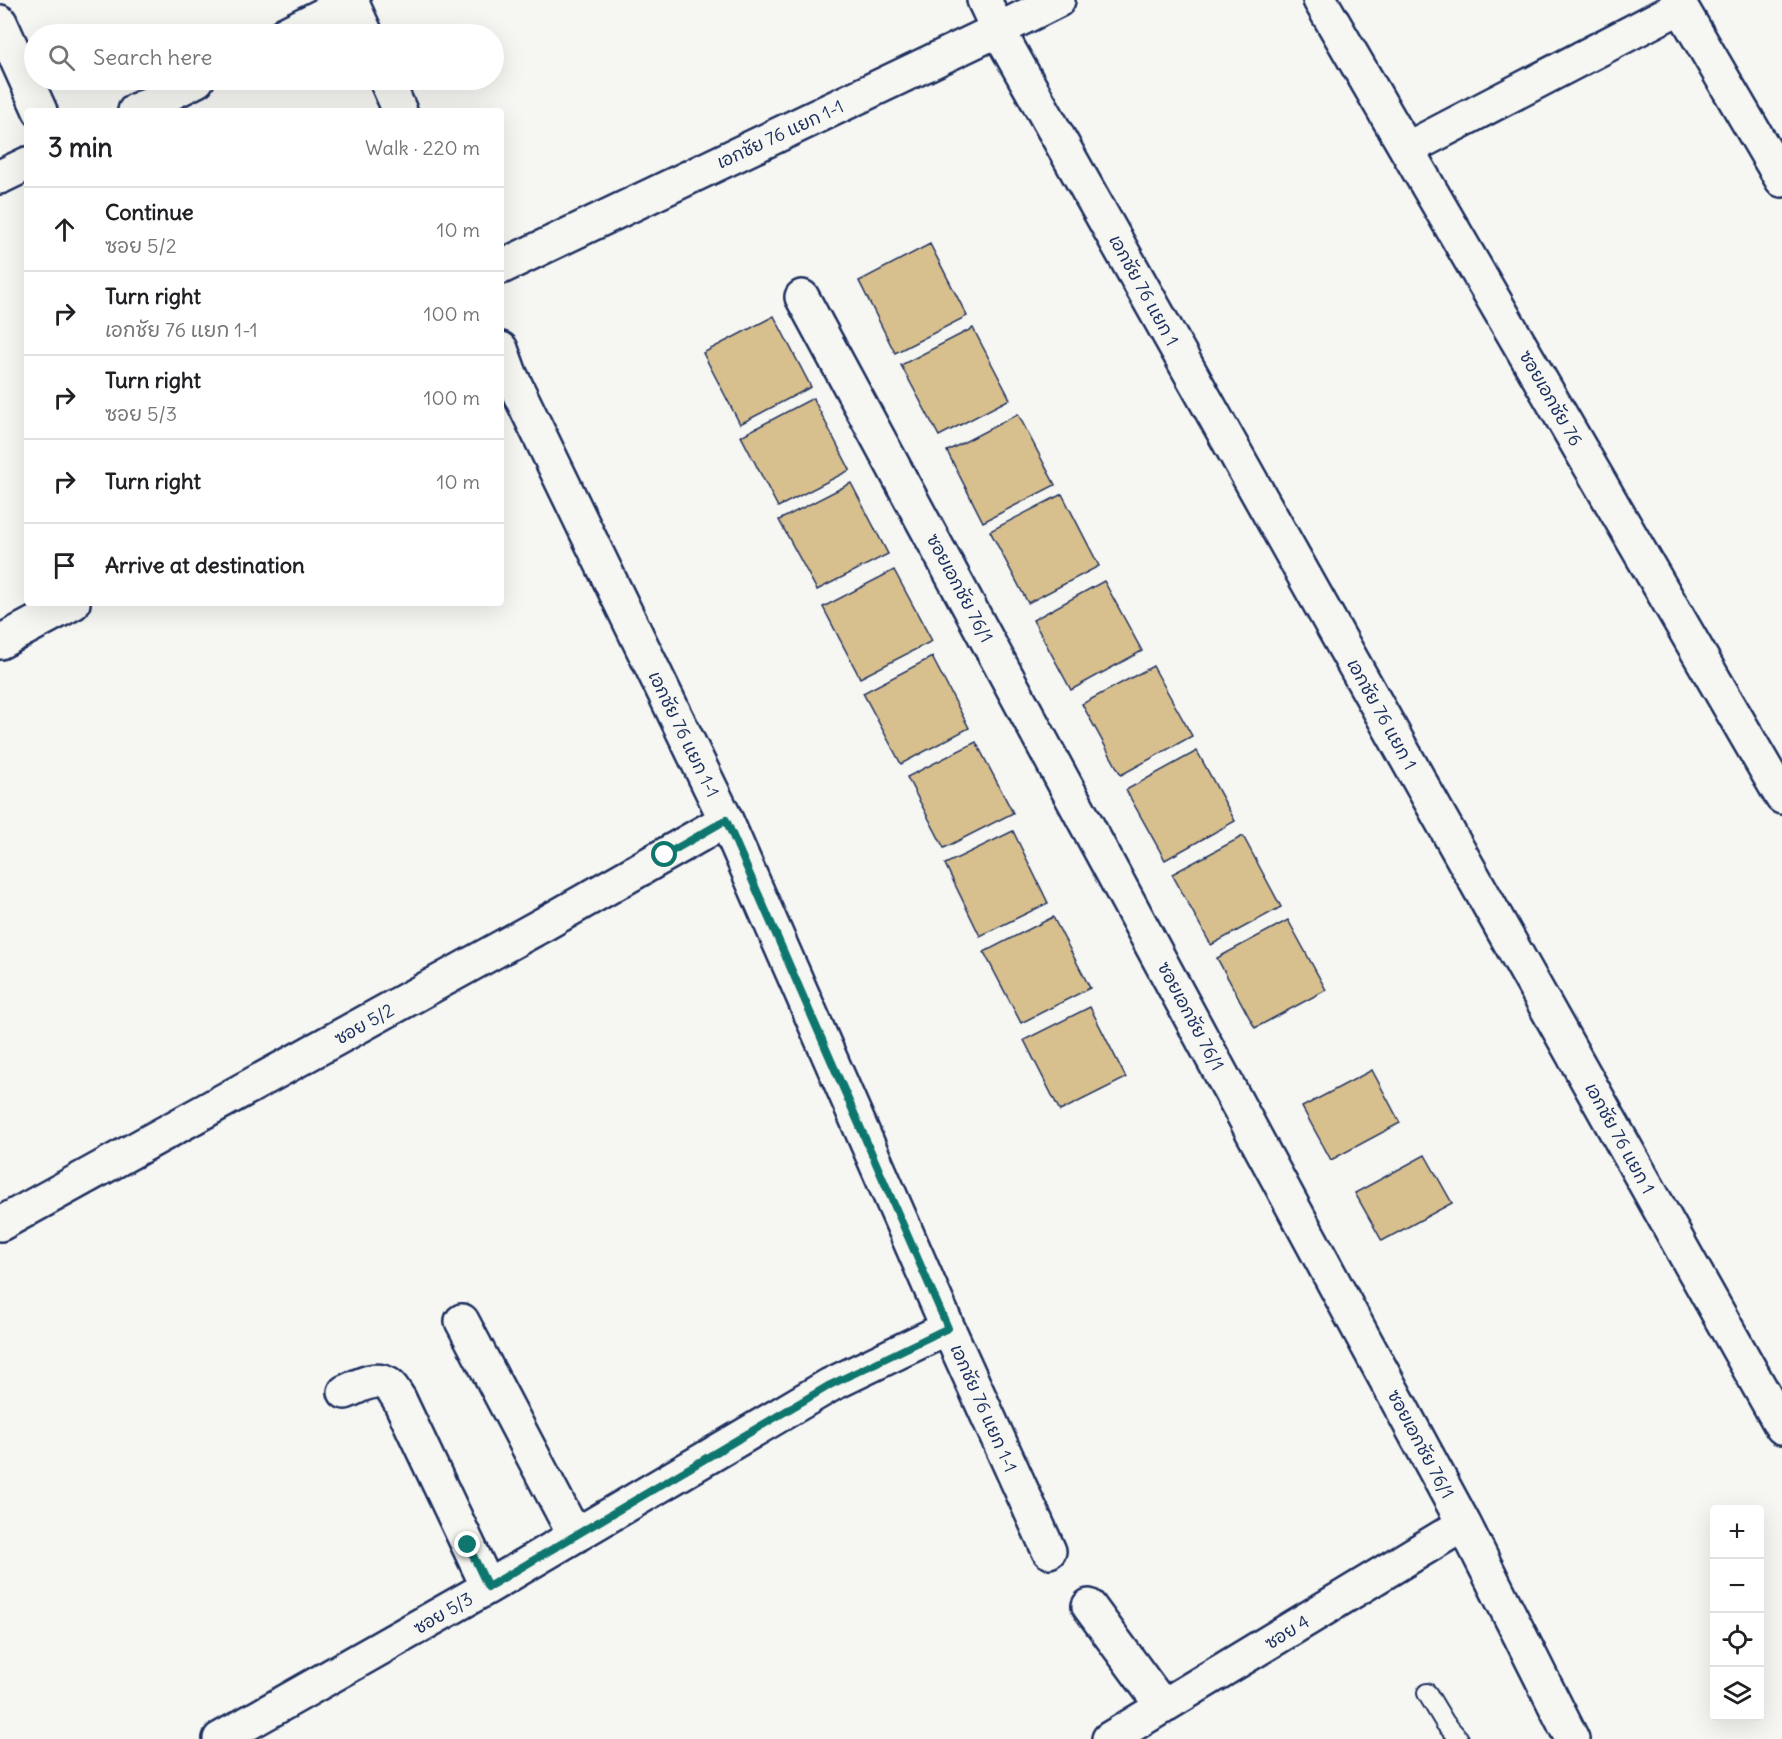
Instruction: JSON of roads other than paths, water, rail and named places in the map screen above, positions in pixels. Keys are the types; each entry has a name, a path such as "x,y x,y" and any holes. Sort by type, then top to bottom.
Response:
{"street":[{"path":"305,24 352,0 362,24"},
{"name":"เอกชัย 76 แยก 1","path":"984,0 998,30 1782,1427"},
{"name":"เอกชัย 76 แยก 1-1","path":"504,266 1058,0"},
{"name":"ซอยเอกชัย 76","path":"1320,0 1782,797"},
{"path":"1407,148 1679,4 1782,180"},
{"path":"0,22 24,75"},
{"path":"31,90 39,108"},
{"path":"141,108 177,90"},
{"path":"391,90 399,108"},
{"path":"0,177 24,165"},
{"name":"ซอยเอกชัย 76/1","path":"802,297 1464,1524 1572,1739"},
{"name":"เอกชัย 76 แยก 1-1","path":"504,367 726,820 948,1328 1049,1551"},
{"path":"0,642 67,606"},
{"name":"ซอย 5/2","path":"0,1224 534,930 726,820"},
{"path":"462,1321 575,1536"},
{"name":"ซอย 5/3","path":"220,1739 488,1587 830,1385 948,1328"},
{"path":"345,1392 377,1381 388,1384 399,1399 488,1587"},
{"name":"ซอย 4","path":"1109,1739 1464,1524"},
{"path":"1089,1606 1163,1707"}],"lane":[{"path":"1427,1693 1445,1723 1460,1739"}]}
